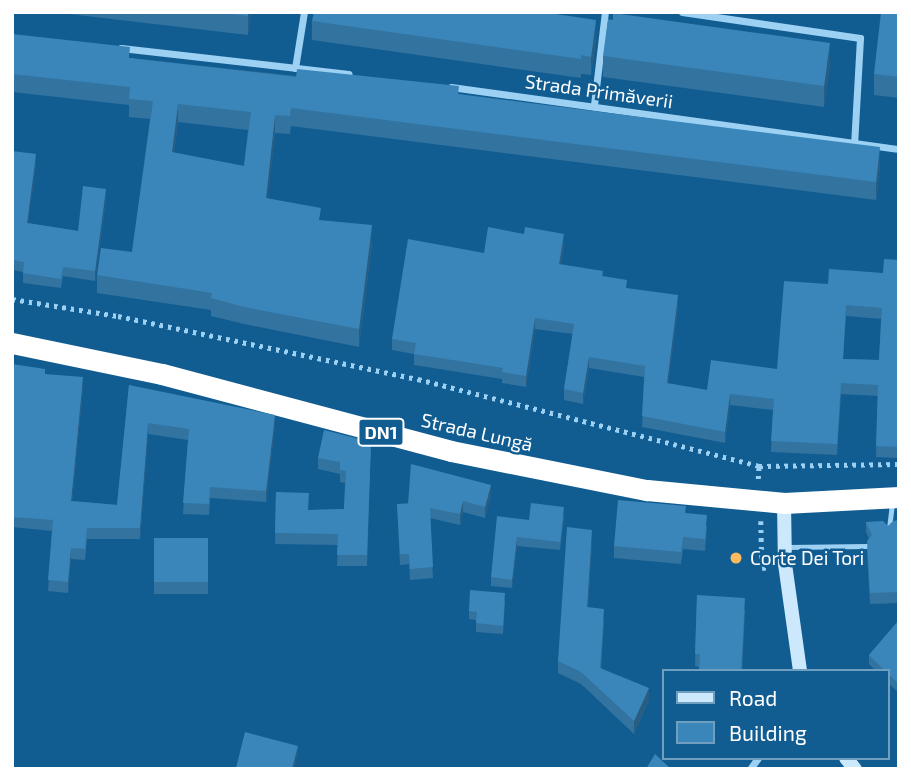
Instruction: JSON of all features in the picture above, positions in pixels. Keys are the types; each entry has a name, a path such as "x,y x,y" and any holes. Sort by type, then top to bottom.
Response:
{"highway":[{"name":"Strada Lungă","path":"12,343 162,374 451,451 550,472 647,489 783,503 895,498"}],"main road":[{"path":"783,503 784,547 800,669"}],"street":[{"path":"295,68 304,12"},
{"path":"594,105 605,12"},
{"path":"682,12 860,38 854,144"},
{"path":"107,47 363,76"},
{"name":"Strada Primăverii","path":"445,86 899,149"}],"lane":[{"path":"888,531 895,498"},
{"path":"784,547 867,546"}],"path":[{"path":"12,299 118,316 418,379 759,466 899,464"},
{"path":"757,480 759,466"}],"building":[{"path":"216,12 248,12 248,16"},
{"path":"314,12 542,12 596,20 591,57 581,55 581,59 312,21"},
{"path":"881,12 899,12 899,77 874,74"},
{"path":"613,13 830,43 824,86 603,56 608,19 613,20"},
{"path":"12,34 130,47 129,58 296,77 297,69 459,86 458,94 880,147 876,182 291,108 290,116 275,115 266,198 321,208 319,220 372,225 359,329 244,307 211,298 212,293 97,275 101,248 132,252 153,101 129,99 130,87 12,74","holes":["178,104 251,112 244,166 172,152"]},
{"path":"12,151 36,154 27,223 78,231 83,186 106,189 95,271 63,267 61,279 23,273 24,262 12,260"},
{"path":"488,227 524,234 525,227 564,234 559,264 603,271 602,276 627,280 626,288 678,295 667,383 707,390 711,360 777,369 784,281 828,284 829,269 883,273 884,259 899,260 898,447 876,446 878,385 841,383 837,444 771,441 774,399 730,394 725,432 642,416 645,366 589,357 583,393 564,389 574,324 535,318 526,376 502,372 503,368 414,354 416,343 392,339 408,239 484,253","holes":["846,305 882,308 879,360 843,359"]},
{"path":"12,364 45,369 45,374 83,377 71,501 117,505 129,385 275,415 266,491 210,487 209,504 183,503 189,429 148,423 140,528 87,528 85,549 71,548 68,582 48,580 53,520 12,517"},
{"path":"324,430 371,442 367,555 337,555 338,534 275,533 276,492 309,493 308,510 344,509 346,471 340,470 340,462 318,458"},
{"path":"411,464 491,485 485,507 463,501 460,514 430,508 433,567 410,569 409,554 400,554 397,504 408,504"},
{"path":"618,500 686,506 685,513 707,515 705,539 683,537 681,552 614,546"},
{"path":"531,503 564,507 560,542 517,537 512,580 491,577 497,516 529,520"},
{"path":"899,520 899,592 870,593 867,541 872,535 866,522 883,521 888,526"},
{"path":"567,527 592,530 587,607 604,609 600,668 649,688 634,721 581,672 558,661"},
{"path":"154,538 208,538 208,582 154,582"},
{"path":"470,590 505,593 503,626 476,623 477,612 469,611"},
{"path":"697,595 745,598 741,669 699,669 700,654 695,654"},
{"path":"899,620 899,684 890,676 890,669 883,669 869,655"},
{"path":"245,732 298,746 292,769 236,768"},
{"path":"655,754 671,769 646,769"}],"place":[{"name":"Corte Dei Tori","path":"736,558"}]}
